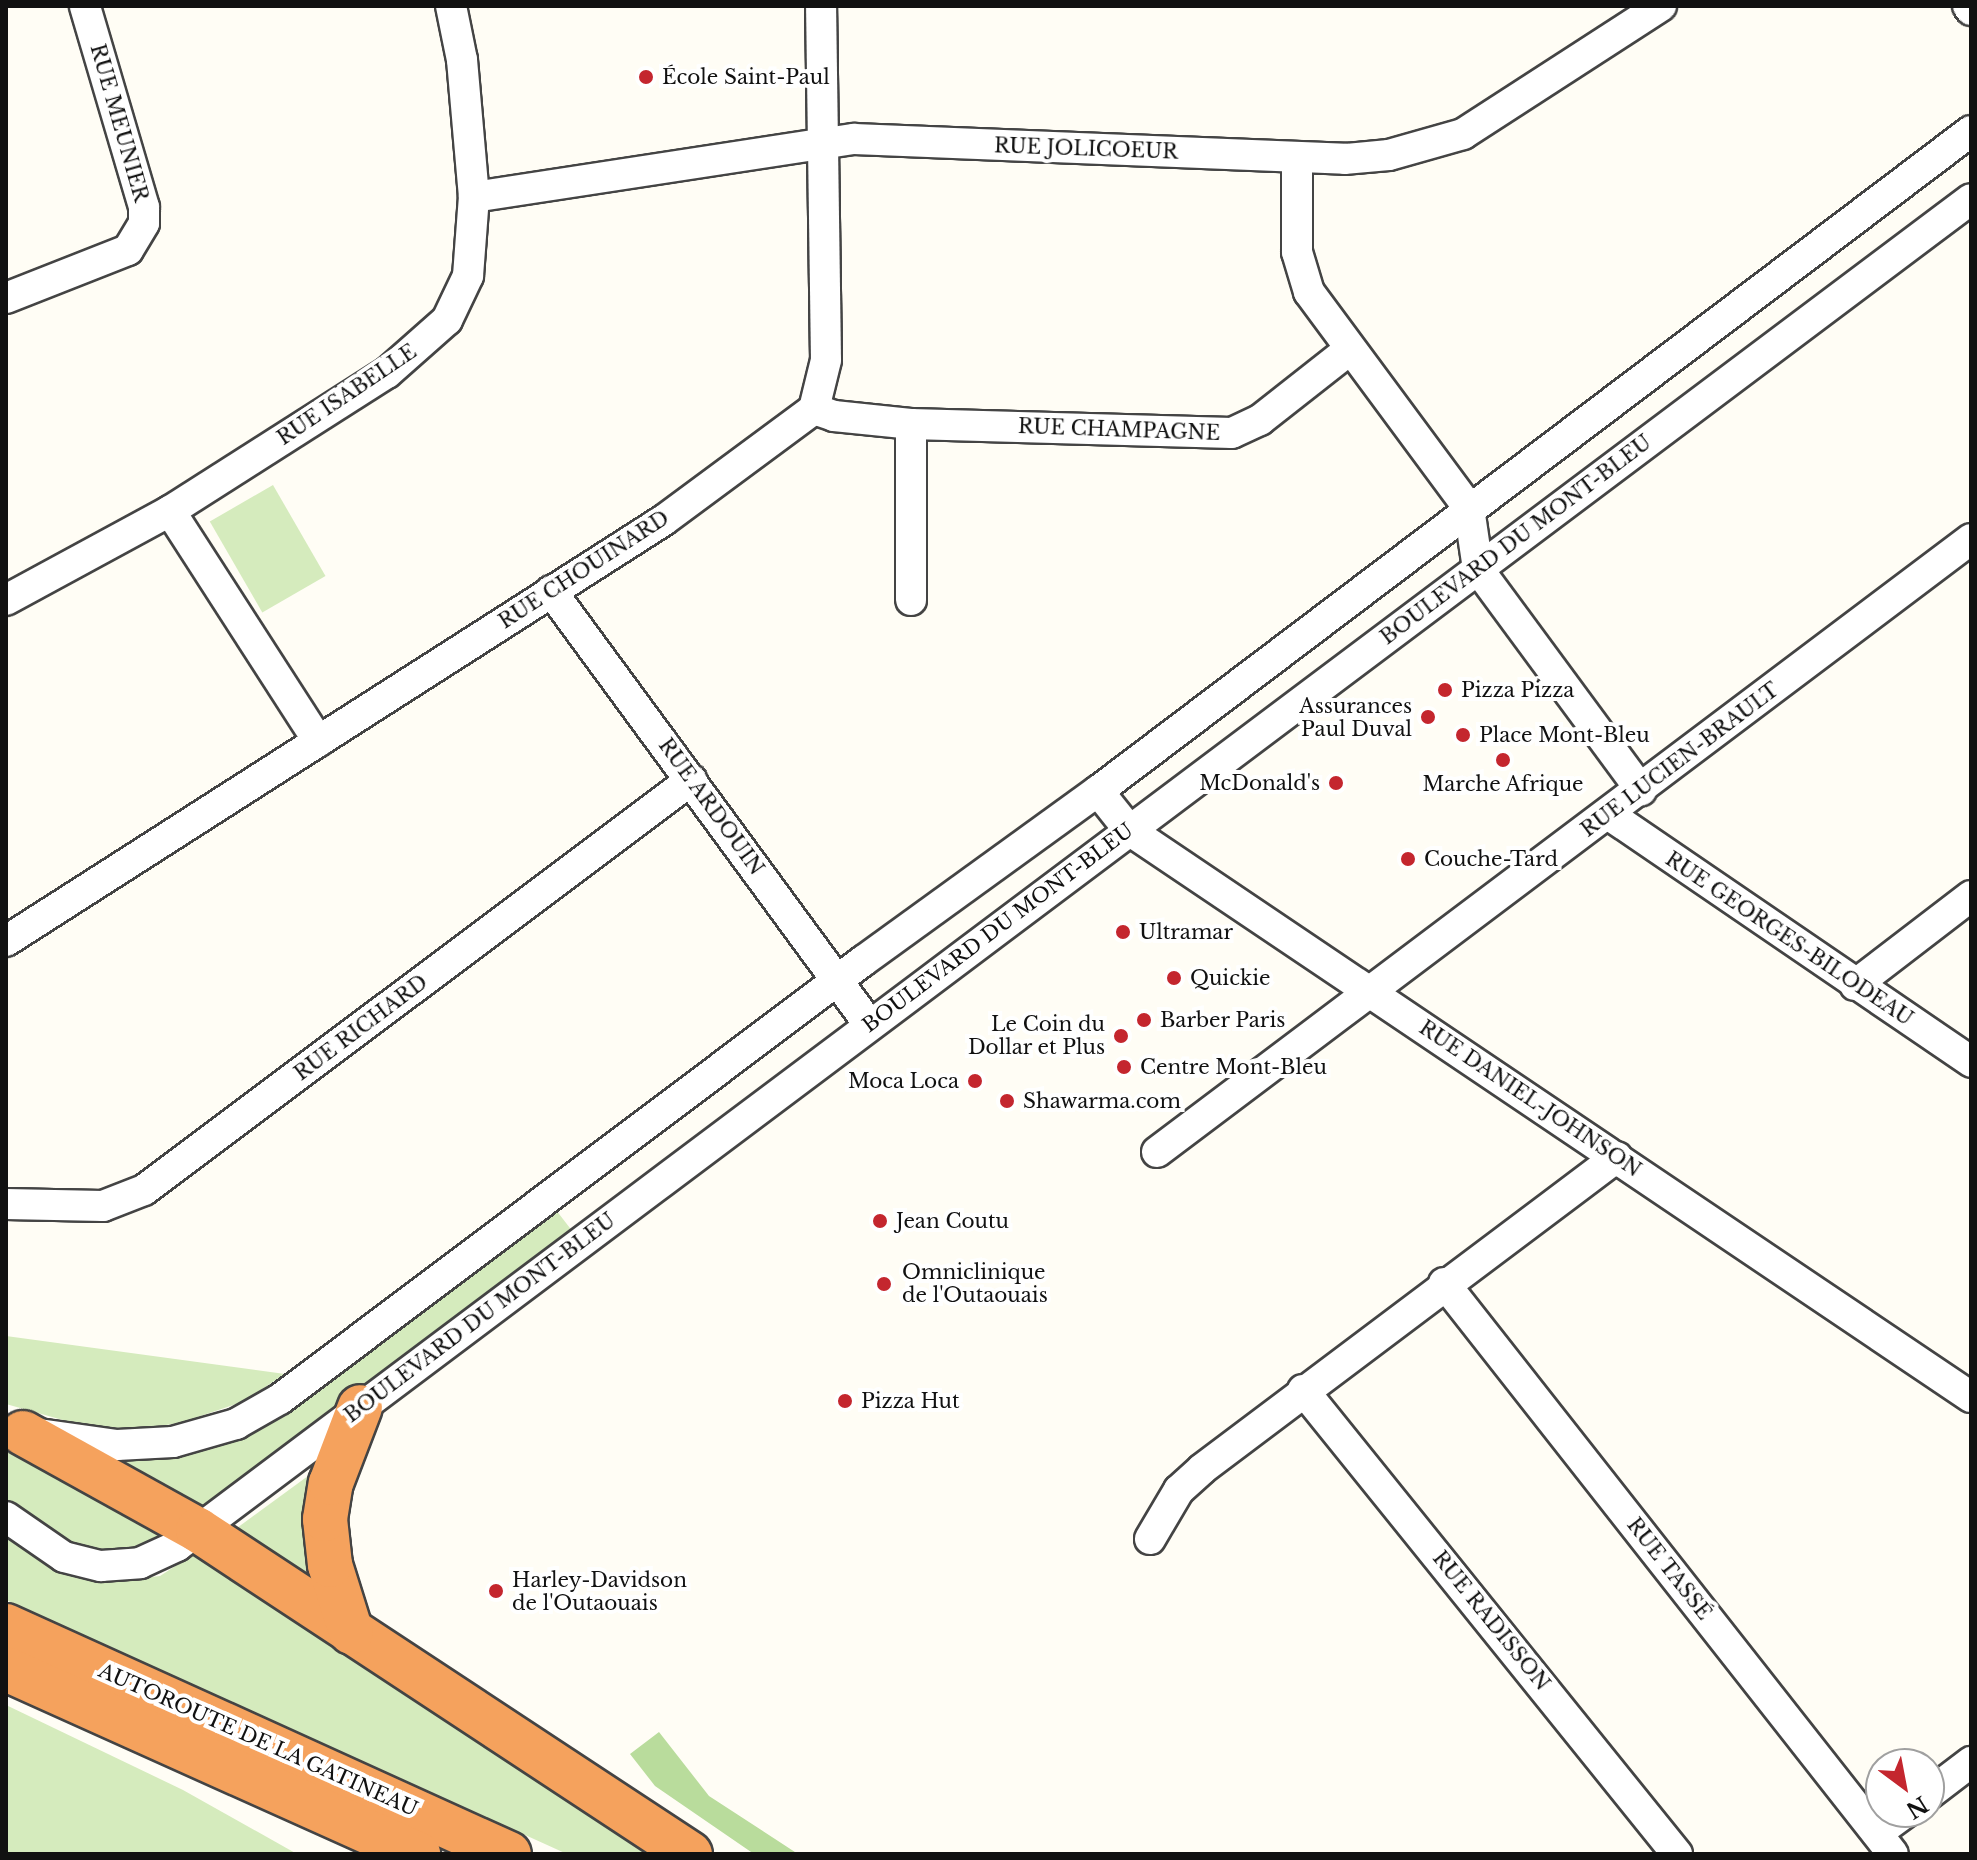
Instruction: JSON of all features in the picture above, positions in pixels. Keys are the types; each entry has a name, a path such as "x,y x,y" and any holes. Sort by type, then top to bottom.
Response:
{"highway":[{"path":"351,1632 330,1565 325,1519 331,1483 360,1407"},
{"path":"15,1430 198,1530 690,1854"},
{"name":"AUTOROUTE DE LA GATINEAU","path":"6,1626 509,1854"},
{"name":"AUTOROUTE DE LA GATINEAU","path":"6,1669 418,1854"},
{"path":"210,1761 351,1854"}],"street":[{"name":"RUE MEUNIER","path":"6,298 128,250 144,223 144,207 85,6"},
{"name":"RUE ISABELLE","path":"6,600 170,511 387,373 429,339 460,300 468,276 474,197 462,60 451,6"},
{"path":"814,409 826,360 821,6"},
{"name":"RUE JOLICOEUR","path":"474,197 822,141 1297,157 1389,155 1441,143 1521,101 1661,6"},
{"path":"15,1430 137,1445 201,1436 250,1417 321,1370 838,980 1098,791 1971,131"},
{"path":"1297,157 1301,275 1349,350 1469,508 1478,569 1641,790"},
{"name":"BOULEVARD DU MONT-BLEU","path":"6,1517 64,1557 101,1566 153,1558 198,1530 1971,199"},
{"name":"RUE CHAMPAGNE","path":"814,409 834,416 911,424 1232,433 1260,420 1349,350"},
{"name":"RUE CHOUINARD","path":"6,941 664,520 814,409"},
{"path":"911,424 911,600"},
{"path":"170,511 318,741"},
{"name":"RUE LUCIEN-BRAULT","path":"1157,1152 1971,539"},
{"name":"RUE ARDOUIN","path":"551,591 869,1024"},
{"path":"1228,692 1259,734"},
{"name":"RUE RICHARD","path":"6,1204 103,1206 144,1190 691,780"},
{"name":"RUE DANIEL-JOHNSON","path":"1098,791 1129,830 1971,1397"},
{"name":"RUE GEORGES-BILODEAU","path":"1608,814 1971,1062"},
{"path":"1855,985 1971,896"},
{"path":"1150,1539 1179,1490 1303,1390 1617,1157"},
{"name":"RUE TASSÉ","path":"1444,1283 1885,1844"},
{"name":"RUE RADISSON","path":"1303,1390 1677,1854"},
{"path":"1945,1782 1971,1762"}],"green space":[{"path":"273,485 326,576 262,612 210,522"},
{"path":"556,1210 573,1232 197,1516 109,1467 113,1456 149,1459 196,1452 262,1429"},
{"path":"6,1336 285,1374 242,1402 180,1423 137,1429 84,1426 6,1404"},
{"path":"6,1447 176,1532 124,1555 73,1550 6,1505"},
{"path":"323,1465 330,1591 226,1536"},
{"path":"6,1536 63,1574 101,1583 160,1576 200,1550 666,1854 567,1854 6,1600"},
{"path":"6,1705 183,1790 297,1854 6,1854"},
{"path":"659,1732 709,1796 798,1854 754,1854 655,1786 630,1754"}],"place":[{"name":"École Saint-Paul","path":"646,77"},
{"name":"Pizza Pizza","path":"1445,690"},
{"name":"Assurances Paul Duval","path":"1428,717"},
{"name":"Place Mont-Bleu","path":"1463,735"},
{"name":"Marche Afrique","path":"1503,760"},
{"name":"McDonald's","path":"1336,783"},
{"name":"Couche-Tard","path":"1408,859"},
{"name":"Ultramar","path":"1123,932"},
{"name":"Quickie","path":"1174,978"},
{"name":"Barber Paris","path":"1144,1020"},
{"name":"Le Coin du Dollar et Plus","path":"1121,1036"},
{"name":"Centre Mont-Bleu","path":"1124,1067"},
{"name":"Moca Loca","path":"975,1081"},
{"name":"Shawarma.com","path":"1007,1101"},
{"name":"Jean Coutu","path":"880,1221"},
{"name":"Omniclinique de l'Outaouais","path":"884,1284"},
{"name":"Pizza Hut","path":"845,1401"},
{"name":"Harley-Davidson de l'Outaouais","path":"496,1591"}]}
